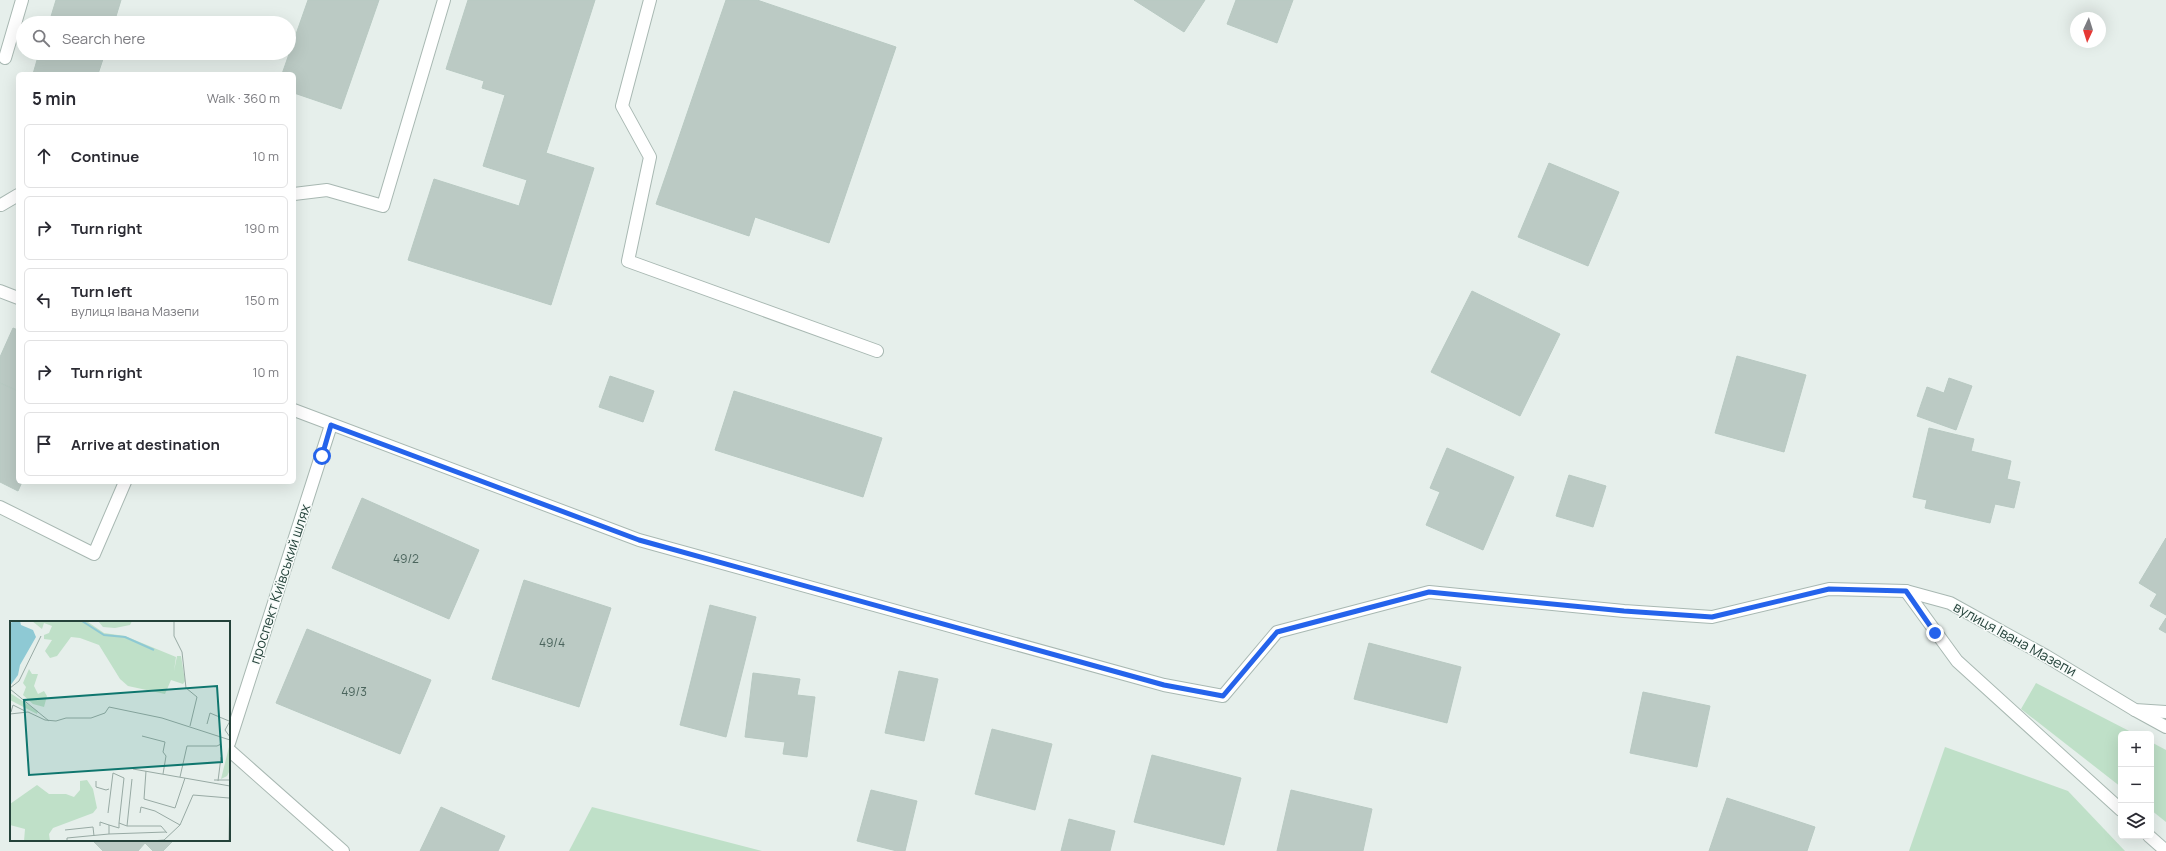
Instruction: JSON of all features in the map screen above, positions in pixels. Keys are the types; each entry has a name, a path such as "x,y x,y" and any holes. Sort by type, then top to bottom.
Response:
{"street":[{"path":"17,16 22,0"},
{"path":"296,194 327,190 383,206 444,0"},
{"path":"650,0 622,106 650,157 628,261 877,351"},
{"path":"5,58 16,20"},
{"path":"1,205 16,196"},
{"path":"0,291 16,297"},
{"path":"296,411 331,425"},
{"name":"вулиця Івана Мазепи","path":"331,425 639,540 1164,685 1223,696 1277,632 1429,592 1624,611 1712,617 1829,589 1906,591 1950,603 2046,656 2136,710 2166,712"},
{"name":"проспект Київський шлях","path":"230,740 331,425"},
{"path":"0,507 94,554 124,484"},
{"path":"1906,591 1957,661 2118,807"},
{"path":"2136,710 2166,727"},
{"path":"230,751 343,851"},
{"path":"2152,839 2166,851"}],"green space":[{"path":"2036,683 2129,731 2118,731 2118,785 2021,709"},
{"path":"2154,744 2166,750 2166,822 2154,812"},
{"path":"1945,747 2068,791 2125,851 1909,851"},
{"path":"592,807 762,851 569,851"}],"building":[{"path":"56,0 121,0 116,16 51,16"},
{"path":"308,0 379,0 341,109 296,94 296,72 283,72 287,60 296,60 296,34"},
{"path":"468,0 595,0 546,153 594,168 551,305 408,260 434,179 519,206 527,180 483,166 505,95 482,88 484,81 446,69"},
{"path":"726,0 757,0 896,47 829,243 755,217 749,236 656,204"},
{"path":"1134,0 1205,0 1184,32"},
{"path":"1236,0 1293,0 1277,43 1227,24"},
{"path":"37,60 103,60 99,72 34,72"},
{"path":"1549,163 1619,192 1588,266 1518,237"},
{"path":"1472,291 1560,334 1520,416 1431,372"},
{"path":"13,328 16,329 16,390 0,383 0,357"},
{"path":"1737,356 1806,375 1784,452 1715,433"},
{"path":"610,376 654,391 643,422 599,407"},
{"path":"1949,378 1972,386 1956,430 1917,416 1927,387 1944,393"},
{"path":"0,383 16,390 16,484 21,484 18,491 0,482"},
{"path":"734,391 882,438 863,497 715,450"},
{"path":"1929,428 1974,439 1971,451 2011,461 2007,479 2020,482 2014,508 1995,504 1990,523 1925,508 1927,500 1913,497"},
{"path":"1447,448 1514,477 1483,550 1426,525 1440,492 1430,488"},
{"path":"1569,475 1606,486 1593,527 1556,516"},
{"path":"362,498 479,550 449,619 332,568"},
{"path":"2166,538 2166,615 2150,606 2157,594 2139,583"},
{"path":"524,580 611,608 579,707 492,679"},
{"path":"710,605 756,617 726,737 680,725"},
{"path":"2166,618 2166,633 2159,629"},
{"path":"307,629 431,680 400,754 276,703"},
{"path":"1369,643 1461,667 1447,723 1354,699"},
{"path":"899,671 938,679 924,741 885,733"},
{"path":"753,673 800,679 797,695 815,697 807,757 783,754 785,742 745,737"},
{"path":"1643,692 1710,706 1697,767 1630,753"},
{"path":"992,729 1052,744 1035,810 975,794"},
{"path":"1152,755 1241,778 1224,845 1134,822"},
{"path":"871,790 917,801 905,851 897,851 857,841"},
{"path":"1291,790 1372,809 1363,851 1277,851"},
{"path":"1727,798 1815,827 1807,851 1709,851"},
{"path":"441,807 505,836 498,851 420,851"},
{"path":"1069,819 1115,831 1110,851 1061,851"},
{"path":"93,841 173,841 163,851 153,851 145,843 138,851 103,851"}],"route":[{"path":"322,456 331,425 639,540 1164,685 1223,696 1277,632 1429,592 1624,611 1712,617 1829,589 1906,591 1935,633"}]}
